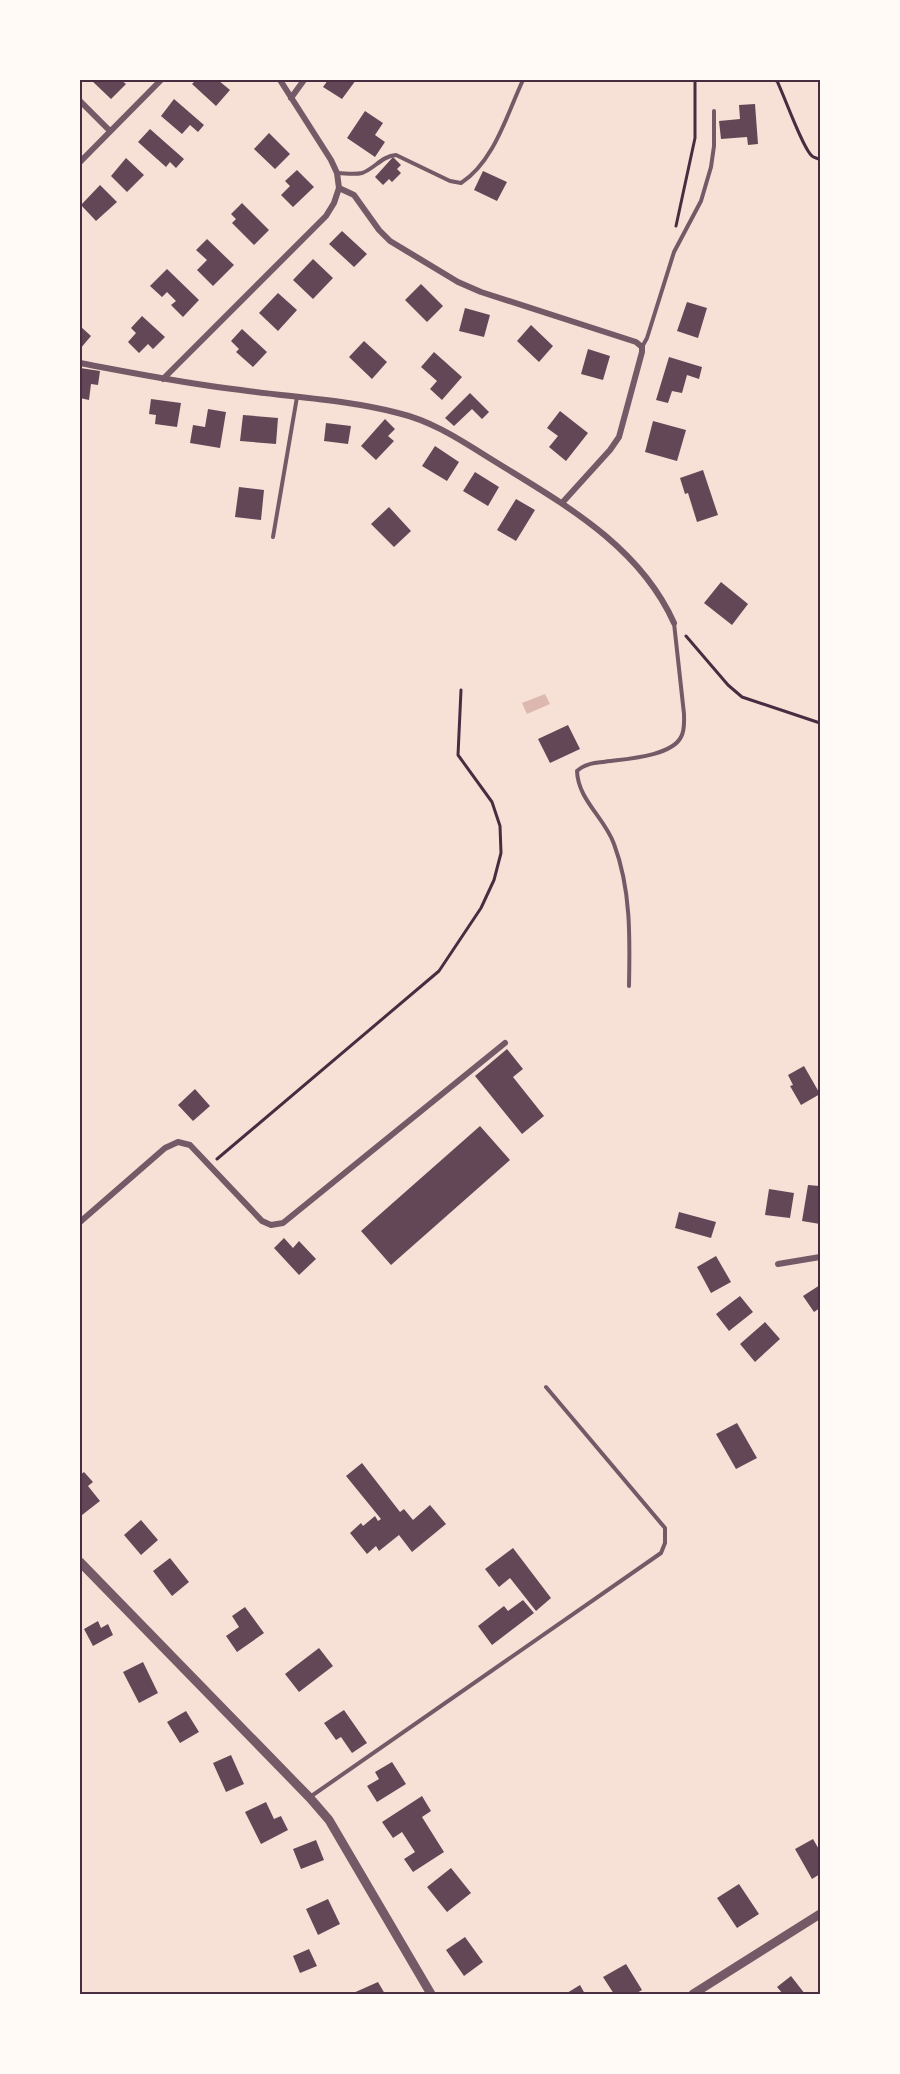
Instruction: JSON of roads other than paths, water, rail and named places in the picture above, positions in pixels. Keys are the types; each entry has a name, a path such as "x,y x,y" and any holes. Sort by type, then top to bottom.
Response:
{"street":[{"path":"80,162 161,80"},
{"path":"163,379 326,216 334,202 339,188 337,173 280,80"},
{"path":"291,98 304,80"},
{"path":"80,101 110,131"},
{"path":"339,188 354,195 379,230 390,241 458,282 481,292 636,342 642,347 619,436 610,450 562,503"},
{"path":"80,363 163,379 396,412 423,420 447,431 562,503 607,536 628,557 660,597 674,624"},
{"path":"80,1222 165,1148 178,1142 190,1145 262,1221 271,1225 283,1223 504,1043"},
{"path":"778,1264 820,1257"},
{"path":"80,1562 329,1820 431,1995"},
{"path":"693,1995 820,1914"}],"lane":[{"path":"337,173 363,173 388,156 396,155 450,181 461,183 474,175 491,148 523,80"},
{"path":"642,347 647,338 674,252 701,201 714,146 714,111"},
{"path":"273,537 297,397"},
{"path":"629,986 630,933 620,861 613,841 577,781 577,771 589,764 660,752 681,739 684,714 674,624"},
{"path":"310,1798 662,1553 665,1528 546,1387"}]}
